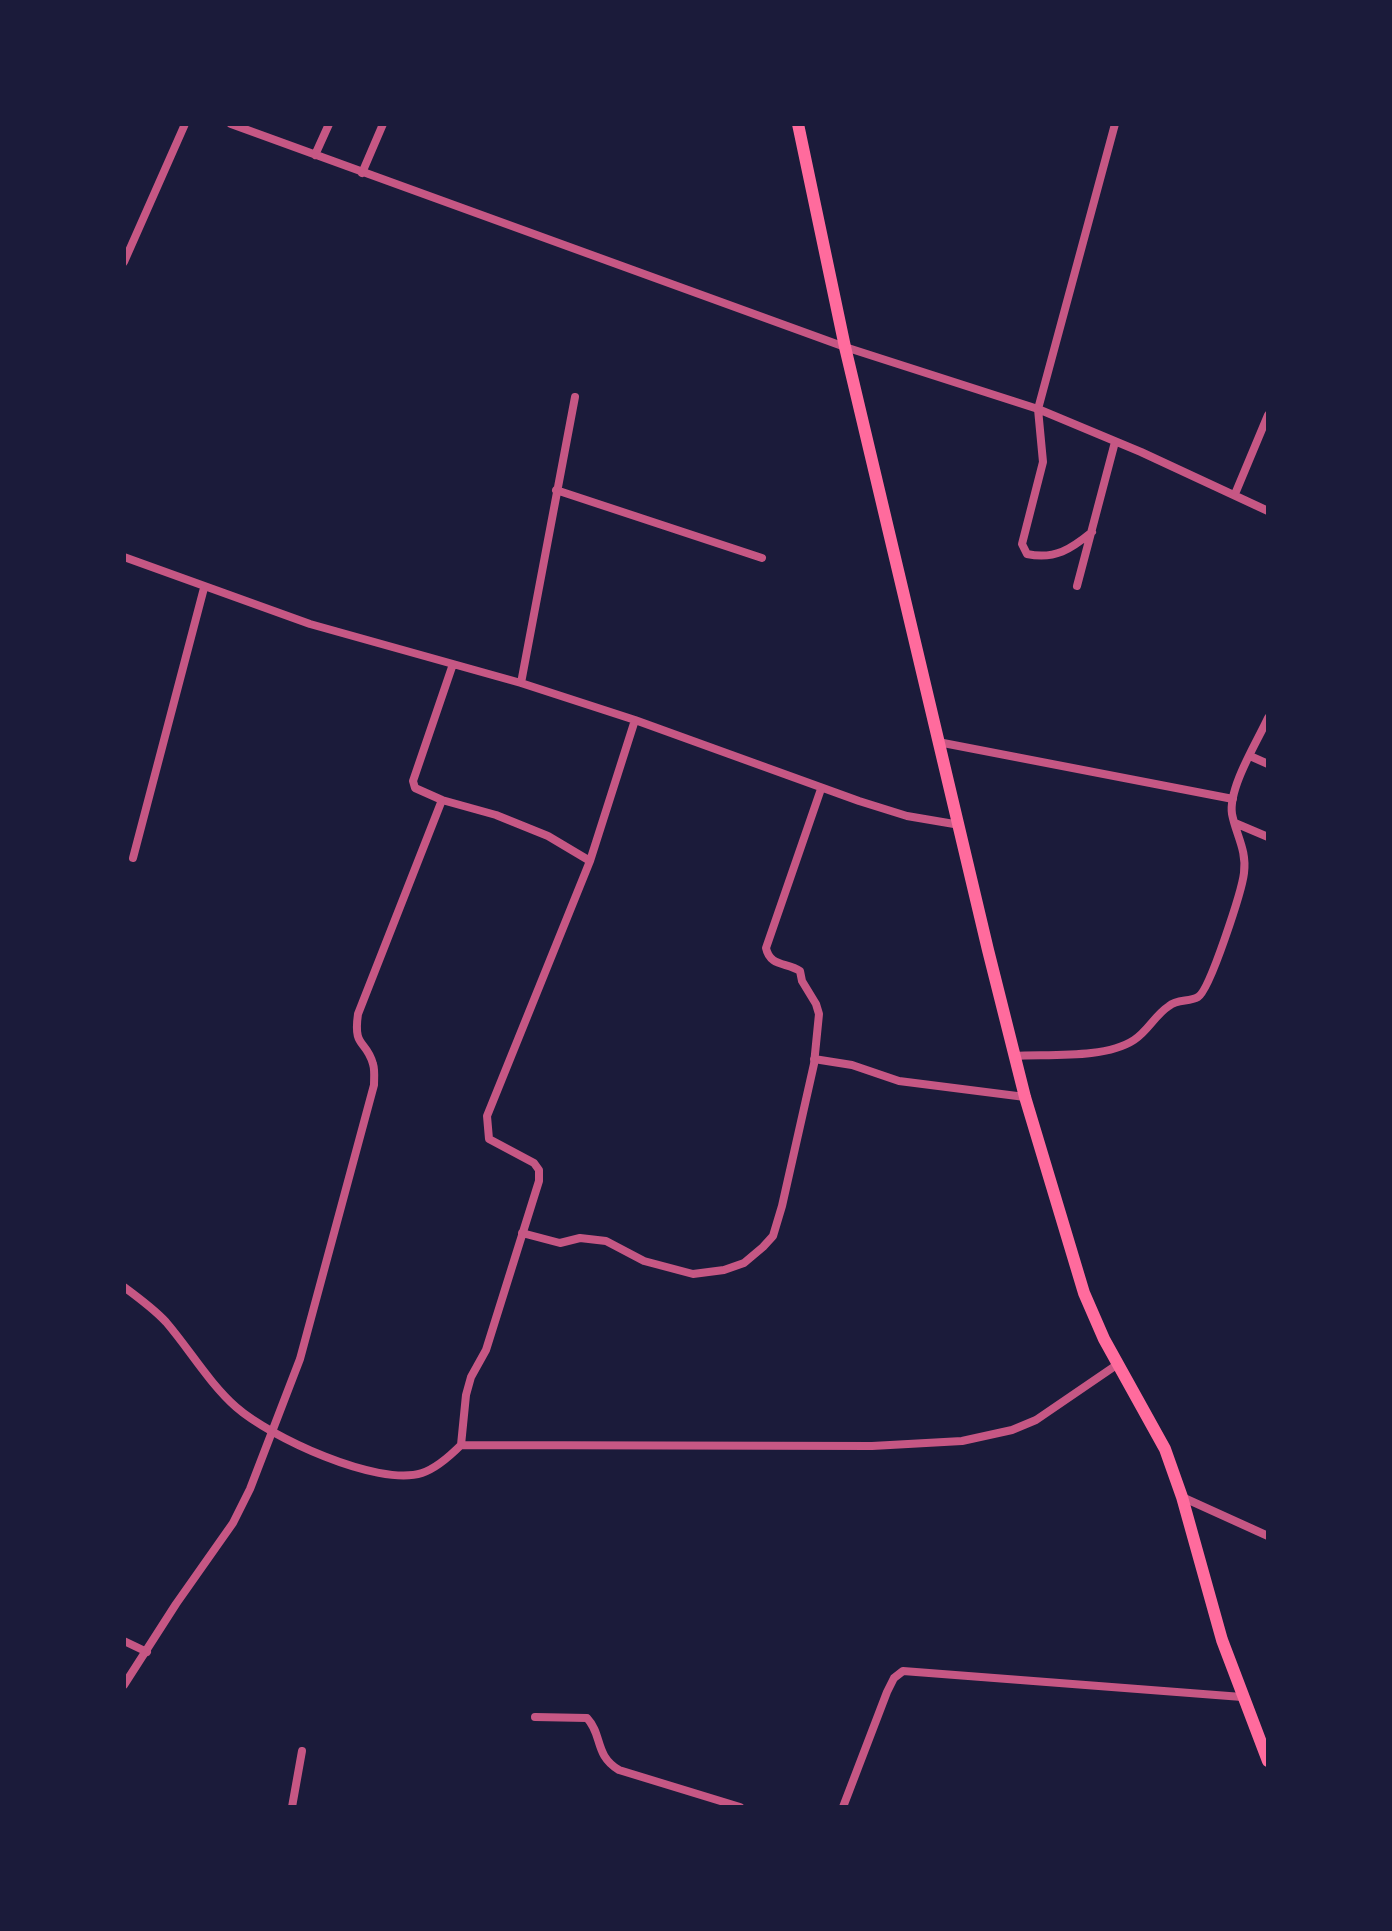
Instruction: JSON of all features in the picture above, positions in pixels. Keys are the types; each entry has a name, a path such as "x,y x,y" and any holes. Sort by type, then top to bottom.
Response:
{"main road":[{"path":"798,124 845,347 1025,1097 1073,1261 1093,1315 1158,1433 1182,1497 1222,1640 1268,1761"}],"street":[{"path":"124,262 185,124"},
{"path":"231,124 845,347 1038,409 1268,511"},
{"path":"315,155 329,124"},
{"path":"362,173 383,124"},
{"path":"1092,532 1071,549 1048,557 1027,554 1022,544 1043,462 1038,409 1115,124"},
{"path":"521,683 575,397"},
{"path":"1235,494 1268,415"},
{"path":"1077,586 1115,442"},
{"path":"556,490 762,558"},
{"path":"124,557 310,624 521,683 635,720 821,789 907,816 960,825"},
{"path":"133,858 204,588"},
{"path":"453,664 413,781 415,788 548,836 590,861"},
{"path":"1014,1056 1098,1051 1122,1046 1145,1031 1171,1004 1201,995 1210,977 1244,874 1245,852 1235,823 1233,799 1268,718"},
{"path":"461,1445 471,1377 486,1350 536,1192 539,1170 534,1163 489,1139 487,1116 590,861 635,720"},
{"path":"938,742 1233,799"},
{"path":"1250,756 1268,764"},
{"path":"522,1233 560,1243 580,1238 606,1241 644,1261 693,1274 724,1270 744,1263 773,1236 814,1059 819,1014 800,971 775,963 768,956 766,948 821,789"},
{"path":"124,1685 233,1523 250,1489 303,1349 374,1085 373,1064 358,1041 355,1030 358,1014 442,800"},
{"path":"1235,823 1268,837"},
{"path":"814,1059 852,1065 899,1081 1025,1097"},
{"path":"124,1287 164,1319 228,1399 250,1418 317,1453 360,1468 403,1476 430,1469 461,1445 872,1446 962,1441 1012,1430 1036,1420 1118,1364"},
{"path":"1182,1497 1268,1536"},
{"path":"124,1641 147,1652"},
{"path":"843,1807 887,1692 894,1678 903,1671 1242,1697"},
{"path":"535,1717 587,1718 594,1728 601,1754 611,1765 636,1777 740,1807"},
{"path":"292,1807 302,1751"}]}
